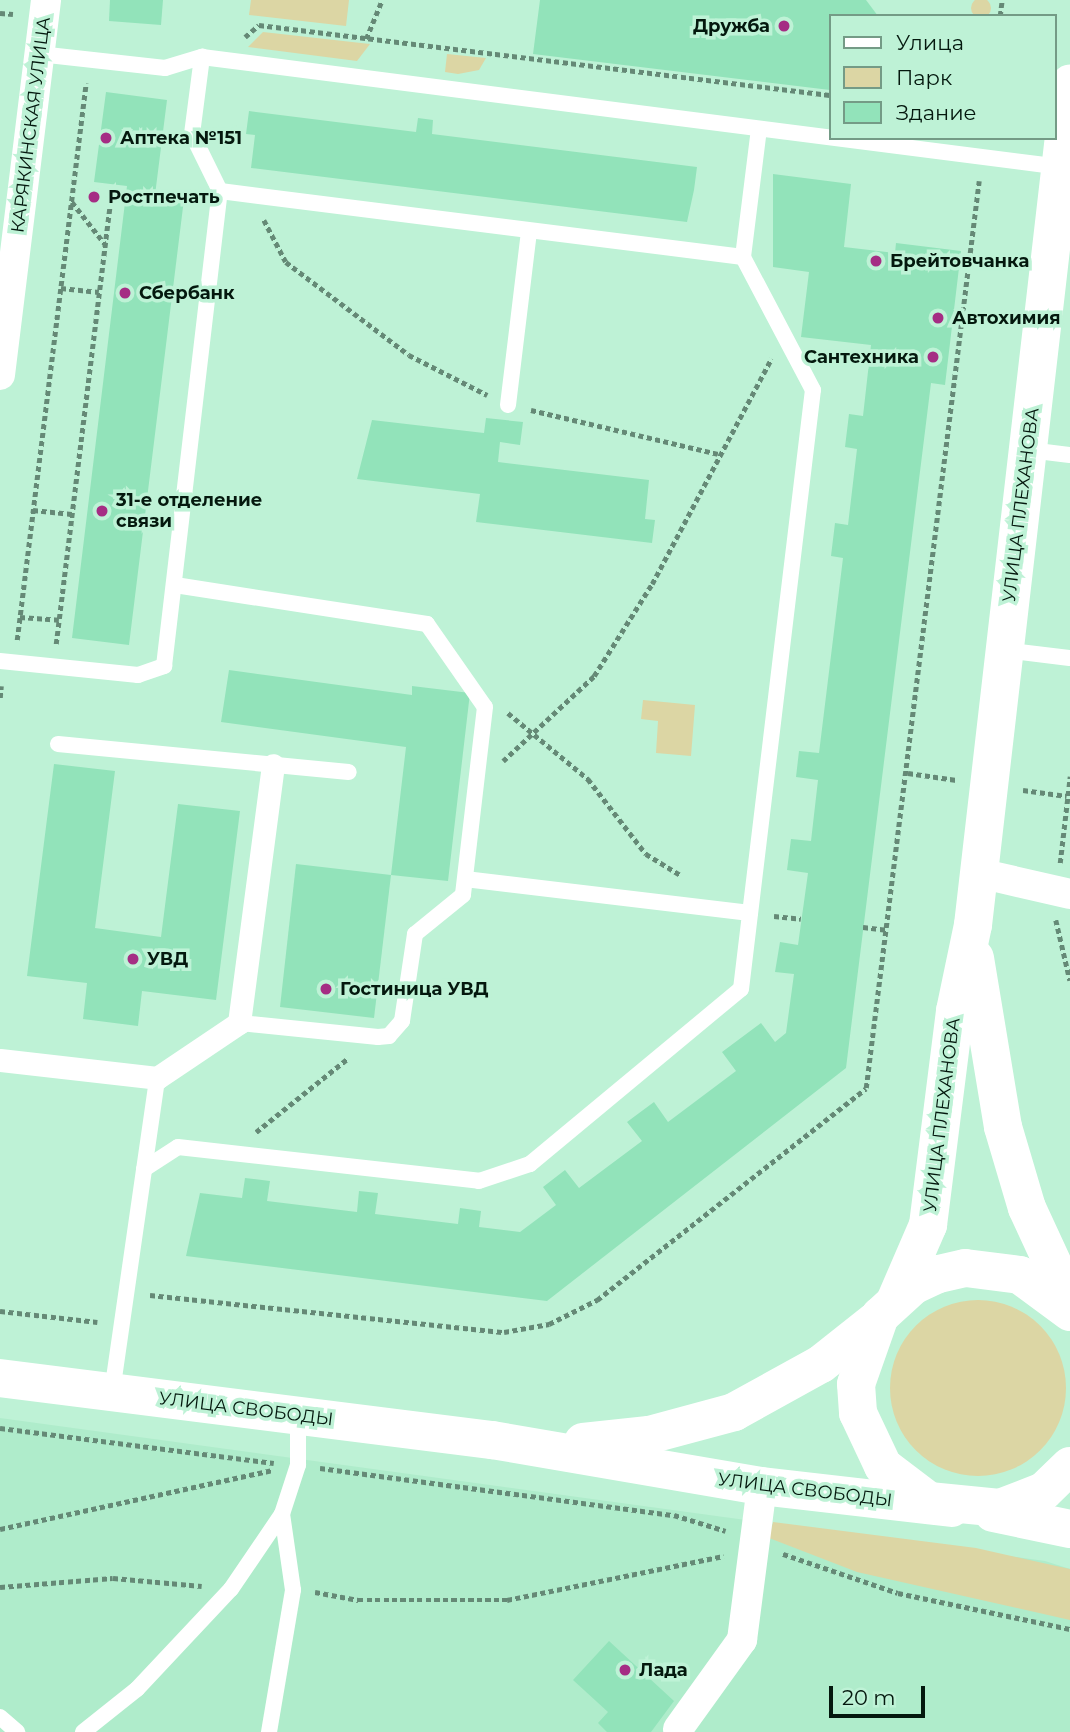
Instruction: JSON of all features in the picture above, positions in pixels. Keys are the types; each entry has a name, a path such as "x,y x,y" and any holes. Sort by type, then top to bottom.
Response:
{"main road":[{"name":"УЛИЦА ПЛЕХАНОВА","path":"965,1509 902,1485 868,1442 856,1374 928,1225 955,1011 973,925 1070,84"},
{"name":"УЛИЦА ПЛЕХАНОВА","path":"973,925 1003,1128 1027,1208 1070,1301"},
{"name":"УЛИЦА СВОБОДЫ","path":"492,1440 606,1441 734,1412 821,1364 888,1307 937,1274 993,1269 1043,1287 1070,1312"},
{"name":"УЛИЦА СВОБОДЫ","path":"0,1378 492,1440 762,1486 965,1509"},
{"path":"965,1509 1022,1502 1070,1466"},
{"path":"965,1509 1070,1529"}],"street":[{"name":"КАРЯКИНСКАЯ УЛИЦА","path":"0,375 46,0"},
{"path":"0,1060 157,1078 239,1023 273,765"},
{"path":"979,873 1064,892"},
{"path":"678,1729 742,1640 762,1486"}],"lane":[{"path":"39,54 165,68 202,57 828,138"},
{"path":"7,661 138,675 164,666 220,191 192,134 202,57"},
{"path":"144,1169 178,1147 479,1181 530,1164 741,989 813,390 743,257 759,129"},
{"path":"846,140 1061,167"},
{"path":"220,191 743,257"},
{"path":"508,405 529,232"},
{"path":"1029,450 1070,455"},
{"path":"175,585 428,624 485,707 463,895 415,934 402,1021 389,1036 378,1037 239,1023"},
{"path":"1003,650 1070,658"},
{"path":"58,744 349,772"},
{"path":"465,879 750,913"},
{"path":"112,1392 157,1078"},
{"path":"83,1732 137,1689 231,1589 282,1514 295,1465 298,1415"},
{"path":"269,1732 293,1590 282,1514"},
{"path":"0,1717 17,1732"}],"path":[{"path":"366,39 382,0"},
{"path":"231,41 259,26 828,95"},
{"path":"7,661 20,617 87,85 79,59"},
{"path":"252,195 286,261 409,355 508,405 718,454"},
{"path":"53,666 111,199"},
{"path":"72,202 105,245"},
{"path":"61,288 99,292"},
{"path":"475,790 532,730 594,676 652,584 718,454 784,335"},
{"path":"33,510 72,514"},
{"path":"20,617 59,620"},
{"path":"475,693 532,730 588,779 646,854 682,876"},
{"path":"1064,892 1070,777"},
{"path":"863,927 888,930"},
{"path":"1055,939 1070,980"},
{"path":"233,1155 284,1103 378,1037"},
{"path":"0,1311 123,1325"},
{"path":"0,1429 674,1515 853,1581 1070,1629"},
{"path":"0,1529 295,1465"},
{"path":"293,1590 358,1600 507,1600 728,1556 753,1543"},
{"path":"0,1587 113,1577 231,1589"}],"shaded area":[{"path":"0,1418 1045,1561 1070,1569 1070,1732 0,1732"}],"green space":[{"path":"977,-1 985,-1 990,4 989,14 972,12 972,4"},
{"path":"251,0 349,0 346,26 249,15"},
{"path":"263,32 370,44 357,61 248,47"},
{"path":"447,54 486,58 479,70 458,74 445,72"},
{"path":"643,700 695,705 691,756 656,753 658,721 641,719"},
{"path":"978,1300 1012,1307 1040,1326 1059,1354 1066,1388 1059,1422 1040,1450 1012,1469 978,1476 944,1469 916,1450 897,1422 890,1388 897,1354 916,1326 944,1307"},
{"path":"773,1522 976,1548 1070,1569 1070,1620 857,1572 769,1538"}],"building":[{"path":"110,0 163,0 161,25 109,21"},
{"path":"540,0 866,0 876,14 828,14 828,90 533,54"},
{"path":"106,92 167,100 155,195 184,199 129,645 72,638 127,186 94,182"},
{"path":"249,111 416,132 418,118 433,120 432,134 697,167 694,190 687,222 251,168 255,135 246,134"},
{"path":"773,174 851,184 844,247 895,253 896,243 961,251 945,385 931,383 846,1068 547,1301 186,1256 200,1193 242,1198 245,1178 270,1181 267,1201 357,1212 359,1191 378,1193 375,1214 458,1224 460,1208 481,1211 479,1227 520,1232 556,1205 543,1187 565,1170 579,1188 642,1141 627,1122 654,1102 668,1122 736,1071 722,1052 761,1023 775,1042 786,1033 794,974 775,972 780,942 798,945 808,873 787,870 791,839 811,841 818,780 796,777 799,751 819,753 843,558 831,556 835,523 848,525 857,449 845,447 849,414 863,416 871,345 801,337 809,272 773,267"},
{"name":"Ростпечать","path":"91,188 99,189 97,205 89,204"},
{"path":"486,418 523,422 520,445 500,442 498,462 649,480 645,519 655,520 652,543 476,522 480,494 357,479 372,420 484,433"},
{"path":"229,670 412,695 412,686 470,693 448,881 391,875 406,747 221,722"},
{"path":"54,764 115,771 95,928 161,937 178,804 240,811 216,1000 142,991 138,1026 83,1019 87,983 27,976"},
{"path":"296,864 391,875 374,1018 280,1007"},
{"path":"609,1641 674,1701 651,1732 607,1732 598,1723 608,1712 573,1680"}],"place":[{"name":"Дружба","path":"784,26"},
{"name":"Аптека №151","path":"106,138"},
{"name":"Ростпечать","path":"94,197"},
{"name":"Брейтовчанка","path":"876,261"},
{"name":"Сбербанк","path":"125,293"},
{"name":"Автохимия","path":"938,318"},
{"name":"Сантехника","path":"933,357"},
{"name":"31-е отделение связи","path":"102,511"},
{"name":"УВД","path":"133,959"},
{"name":"Гостиница УВД","path":"326,989"},
{"name":"Лада","path":"625,1670"}]}
